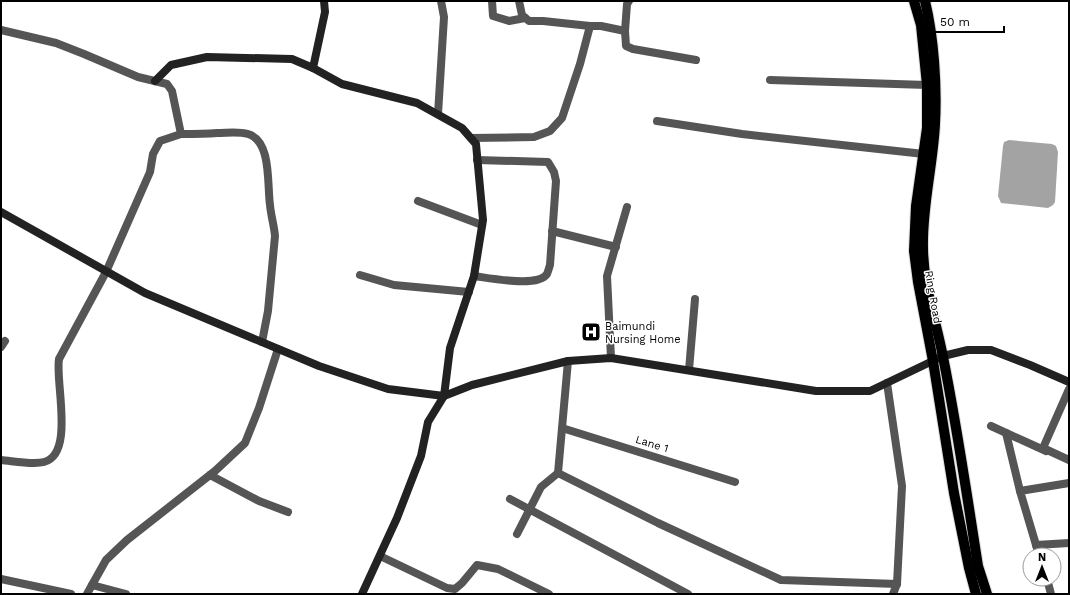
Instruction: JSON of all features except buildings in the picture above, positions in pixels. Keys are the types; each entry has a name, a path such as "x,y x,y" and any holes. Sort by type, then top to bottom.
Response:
{"main road":[{"path":"313,68 325,12 324,1"},
{"name":"Ring Road","path":"914,1 921,25 927,85 927,128 916,206 914,251 954,493 969,568 976,594"},
{"name":"Ring Road","path":"925,1 930,20 935,82 935,124 922,247 925,282 943,356 978,566 987,594"},
{"path":"155,81 171,65 206,57 292,59 313,68 342,84 417,103 462,128 476,144 483,220 474,276 450,348 444,396 428,422 421,456 397,518 362,594"},
{"path":"1,212 145,293 319,366 388,390 444,396 472,385 568,361 611,358 816,391 870,391 943,356 968,350 991,350 1069,382"}],"street":[{"path":"438,114 444,17 441,1"},
{"path":"492,1 493,16 510,21 525,18"},
{"path":"519,1 522,15 528,21 601,26 625,31"},
{"path":"629,1 627,4 625,31 626,46 633,50 696,60"},
{"path":"471,138 534,137 550,131 562,118 580,64 590,26"},
{"path":"1,30 56,43 138,77 167,84 172,91 180,134"},
{"path":"770,80 927,85"},
{"path":"657,121 742,134 924,154"},
{"path":"1,460 44,462 52,458 58,452 62,426 62,406 58,367 59,359 106,272 150,172 153,154 160,141 180,134 236,132 248,133 257,138 261,143 268,171 270,206 275,236 268,311 262,342"},
{"path":"474,276 518,282 540,279 546,275 550,265 556,181 554,172 548,162 477,160"},
{"path":"418,201 482,225"},
{"path":"611,358 607,276 627,207"},
{"path":"552,230 616,247"},
{"path":"360,275 394,285 469,292"},
{"path":"689,370 695,299"},
{"path":"87,594 106,560 127,540 210,475 245,442 259,408 278,349"},
{"path":"517,534 541,487 558,473 568,361"},
{"path":"887,383 902,486 897,584 893,594"},
{"path":"1069,390 1043,448 1069,460"},
{"path":"991,426 1069,460"},
{"name":"Lane 1","path":"562,428 735,482"},
{"path":"1006,433 1020,491 1036,545 1069,543"},
{"path":"558,473 658,523 781,580 897,584"},
{"path":"210,475 259,501 288,512"},
{"path":"1020,491 1069,483"},
{"path":"510,499 530,508 688,594"},
{"path":"380,556 447,588 455,588 462,583 477,565 498,569 549,594"},
{"path":"1,579 71,594"},
{"path":"92,584 126,594"}],"shaded area":[{"path":"1009,140 1052,144 1056,146 1058,152 1055,202 1053,205 1048,208 1001,203 998,196 1003,146 1004,142"}],"place":[{"name":"Baimundi Nursing Home","path":"591,332"}]}
